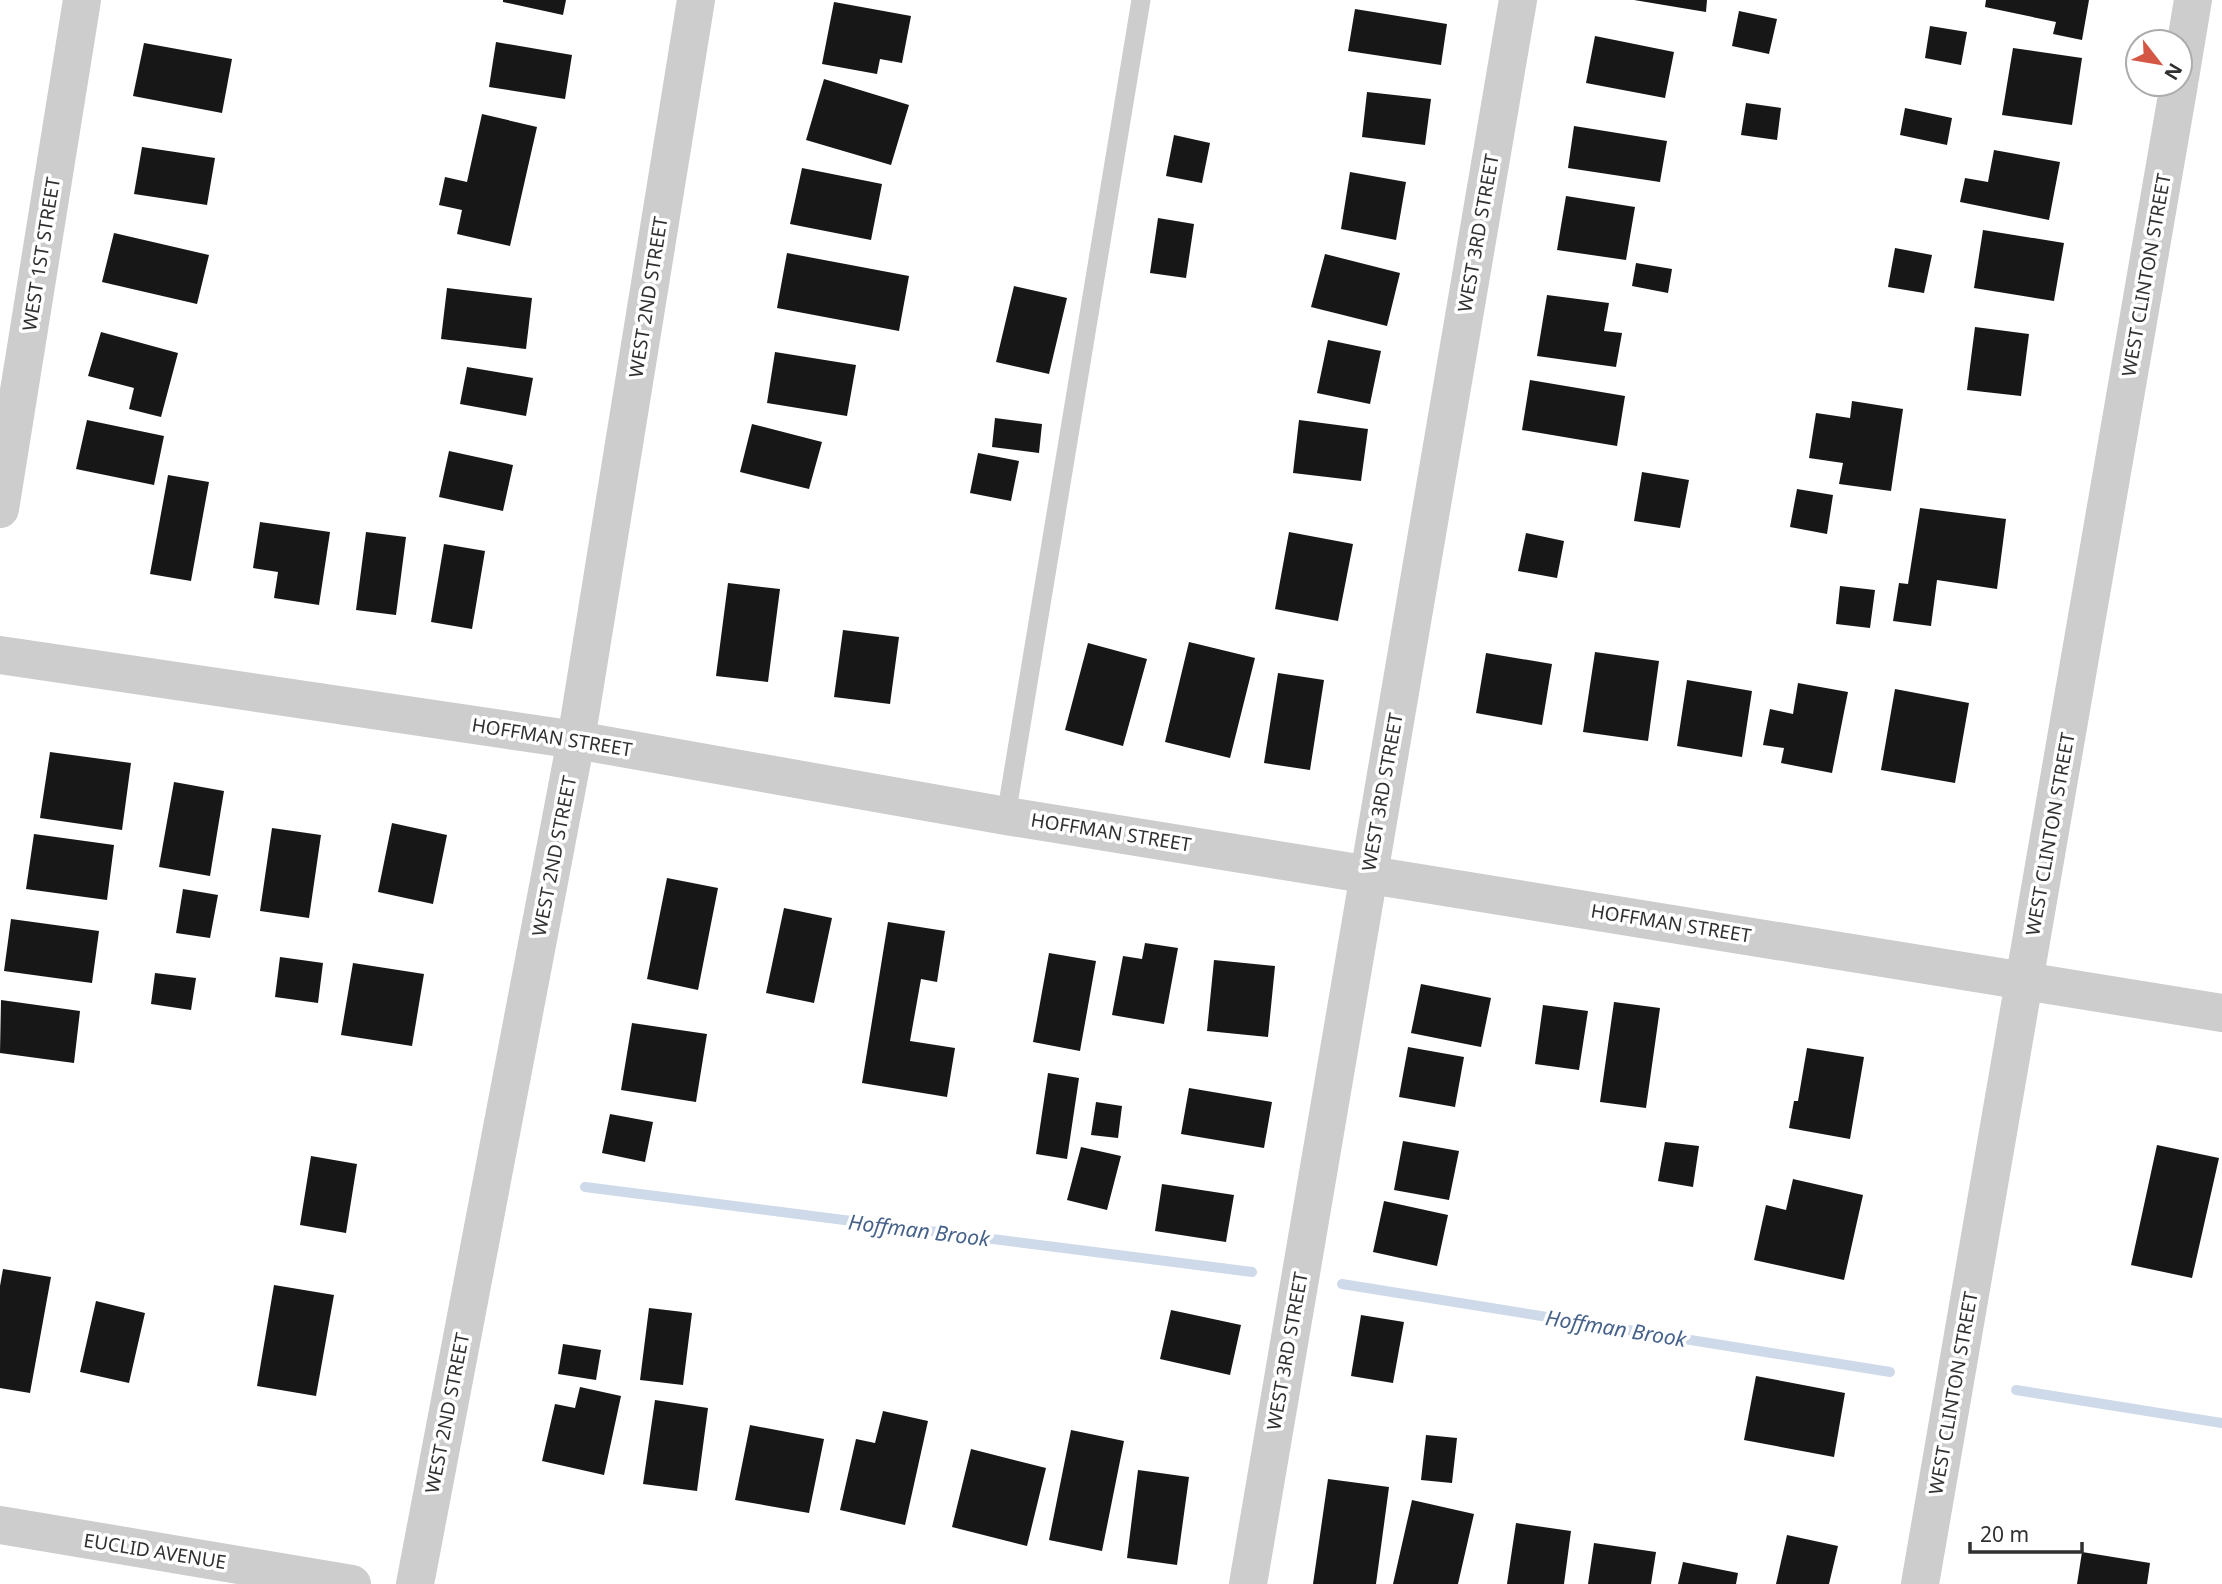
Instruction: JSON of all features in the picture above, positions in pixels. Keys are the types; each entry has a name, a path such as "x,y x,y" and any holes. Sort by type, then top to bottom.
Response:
{"street":[{"name":"WEST 1ST STREET","path":"0,509 8,403 82,0"},
{"name":"WEST 2ND STREET","path":"415,1584 576,740 696,0"},
{"name":"WEST 3RD STREET","path":"1248,1584 1518,0"},
{"path":"2188,28 2193,0"},
{"name":"WEST CLINTON STREET","path":"1920,1584 2177,98"},
{"name":"HOFFMAN STREET","path":"0,655 576,740 1006,816 2222,1013"},
{"name":"EUCLID AVENUE","path":"0,1525 352,1584"}],"lane":[{"path":"1006,816 1061,500 1141,0"}],"building":[{"path":"503,0 566,0 563,15"},
{"path":"1634,0 1707,0 1706,12"},
{"path":"1986,0 2089,0 2082,40 2053,34 2056,22 1985,7"},
{"path":"834,2 911,16 902,63 880,59 877,74 822,64"},
{"path":"1355,9 1447,24 1441,65 1348,51"},
{"path":"1739,11 1777,19 1769,54 1732,46"},
{"path":"1930,26 1967,32 1961,65 1925,58"},
{"path":"1595,36 1674,52 1665,98 1586,83"},
{"path":"496,42 572,55 565,99 489,87"},
{"path":"144,43 232,59 222,113 133,96"},
{"path":"2013,48 2082,58 2072,125 2002,115"},
{"path":"824,79 909,105 891,165 806,140"},
{"path":"1367,92 1431,99 1425,145 1362,137"},
{"path":"1746,103 1781,108 1777,140 1741,135"},
{"path":"1905,108 1952,118 1947,145 1900,135"},
{"path":"482,114 537,127 510,246 457,234 462,210 439,205 445,177 467,182"},
{"path":"1574,126 1667,141 1660,182 1568,168"},
{"path":"1174,135 1210,143 1202,183 1166,176"},
{"path":"142,147 215,158 207,205 134,194"},
{"path":"1994,150 2060,162 2049,220 1960,202 1965,178 1988,182"},
{"path":"802,168 882,184 871,240 790,224"},
{"path":"1350,172 1406,182 1396,240 1341,229"},
{"path":"1566,196 1635,207 1626,260 1557,250"},
{"path":"1158,218 1194,224 1186,278 1150,273"},
{"path":"1983,230 2064,243 2054,301 1974,288"},
{"path":"114,233 209,255 197,304 102,282"},
{"path":"1895,248 1932,255 1924,293 1888,287"},
{"path":"787,253 909,276 899,331 777,308"},
{"path":"1325,254 1400,273 1387,326 1311,307"},
{"path":"1636,263 1672,269 1668,293 1632,286"},
{"path":"1014,286 1067,298 1049,374 996,362"},
{"path":"447,288 532,298 526,349 441,339"},
{"path":"1547,295 1609,303 1604,331 1622,333 1616,367 1537,356"},
{"path":"1975,327 2029,334 2021,396 1967,390"},
{"path":"101,332 178,353 161,417 129,409 134,388 88,376"},
{"path":"1328,340 1381,351 1370,404 1317,393"},
{"path":"775,352 856,365 847,416 767,403"},
{"path":"467,367 533,378 526,416 460,404"},
{"path":"1530,380 1625,396 1617,446 1522,430"},
{"path":"1852,401 1903,409 1891,491 1839,484 1843,463 1809,458 1816,413 1850,418"},
{"path":"995,418 1042,424 1039,453 992,447"},
{"path":"87,420 164,436 154,485 76,469"},
{"path":"1299,420 1368,429 1361,481 1293,473"},
{"path":"752,424 822,442 809,489 740,472"},
{"path":"449,451 513,465 503,511 439,497"},
{"path":"978,453 1019,461 1011,501 970,493"},
{"path":"1642,472 1689,480 1680,528 1634,521"},
{"path":"168,475 209,482 191,581 150,574"},
{"path":"1797,489 1833,495 1827,534 1790,527"},
{"path":"1920,508 2006,519 1997,589 1937,580 1931,626 1893,621 1899,583 1908,584"},
{"path":"260,522 330,532 319,605 274,598 278,572 253,568"},
{"path":"366,532 406,537 396,615 356,610"},
{"path":"1289,532 1353,544 1338,621 1275,609"},
{"path":"1526,533 1564,541 1557,578 1518,571"},
{"path":"444,544 485,551 472,629 431,622"},
{"path":"728,583 780,589 768,682 716,676"},
{"path":"1840,586 1875,590 1870,628 1836,624"},
{"path":"843,630 899,637 890,704 834,697"},
{"path":"1189,642 1255,658 1230,758 1165,742"},
{"path":"1088,643 1147,659 1123,746 1065,730"},
{"path":"1595,652 1659,661 1648,741 1583,732"},
{"path":"1486,653 1552,664 1542,725 1476,713"},
{"path":"1278,673 1324,680 1310,770 1264,763"},
{"path":"1687,680 1752,691 1742,757 1677,746"},
{"path":"1798,683 1848,692 1832,773 1781,763 1784,748 1763,745 1770,709 1793,714"},
{"path":"1895,689 1969,703 1955,783 1881,770"},
{"path":"50,752 131,763 122,830 40,818"},
{"path":"174,782 224,791 210,876 159,867"},
{"path":"392,823 447,835 433,904 378,892"},
{"path":"272,828 321,835 309,918 260,911"},
{"path":"34,834 114,845 107,900 26,889"},
{"path":"667,878 718,888 698,990 647,979"},
{"path":"183,889 218,895 210,938 176,933"},
{"path":"784,908 832,918 814,1003 766,993"},
{"path":"11,919 99,931 92,983 4,971"},
{"path":"888,922 945,931 937,982 921,979 910,1041 955,1048 947,1097 862,1083"},
{"path":"1145,943 1178,948 1164,1024 1112,1015 1123,956 1142,959"},
{"path":"1049,953 1096,961 1080,1051 1033,1042"},
{"path":"280,957 323,963 318,1003 275,997"},
{"path":"1214,960 1275,966 1268,1037 1207,1031"},
{"path":"353,963 424,974 412,1046 341,1035"},
{"path":"155,973 196,978 191,1010 151,1004"},
{"path":"1421,984 1491,998 1481,1047 1411,1033"},
{"path":"1,1000 80,1011 74,1063 0,1053"},
{"path":"1614,1002 1660,1008 1646,1108 1600,1102"},
{"path":"1543,1005 1588,1011 1579,1070 1535,1064"},
{"path":"632,1023 707,1034 696,1102 621,1090"},
{"path":"1408,1047 1464,1057 1455,1107 1399,1097"},
{"path":"1807,1048 1864,1057 1850,1139 1789,1128 1794,1101 1798,1101"},
{"path":"1048,1073 1079,1078 1067,1159 1036,1154"},
{"path":"1189,1088 1272,1102 1264,1148 1181,1134"},
{"path":"1096,1102 1122,1106 1118,1138 1091,1135"},
{"path":"610,1114 653,1122 645,1162 602,1153"},
{"path":"1403,1141 1459,1151 1449,1200 1394,1190"},
{"path":"1665,1142 1699,1146 1693,1187 1658,1181"},
{"path":"2157,1145 2219,1158 2192,1278 2131,1265"},
{"path":"1081,1147 1121,1156 1107,1210 1067,1200"},
{"path":"311,1156 357,1164 346,1233 300,1225"},
{"path":"1793,1179 1863,1195 1844,1280 1754,1260 1766,1205 1786,1210"},
{"path":"1162,1184 1234,1195 1226,1242 1155,1231"},
{"path":"1384,1201 1448,1215 1437,1266 1373,1252"},
{"path":"3,1269 51,1277 30,1393 0,1388 0,1286"},
{"path":"274,1285 334,1295 316,1396 257,1386"},
{"path":"96,1301 145,1313 129,1383 80,1372"},
{"path":"649,1308 692,1313 683,1385 640,1380"},
{"path":"1171,1310 1241,1325 1230,1375 1160,1359"},
{"path":"1361,1315 1404,1322 1393,1383 1351,1376"},
{"path":"563,1344 601,1350 596,1380 558,1374"},
{"path":"1756,1376 1845,1393 1834,1457 1744,1440"},
{"path":"580,1387 621,1396 604,1475 542,1461 555,1404 575,1408"},
{"path":"655,1400 708,1408 697,1491 643,1484"},
{"path":"883,1411 928,1421 905,1525 840,1510 856,1439 875,1443"},
{"path":"750,1425 824,1439 809,1513 735,1500"},
{"path":"1071,1430 1124,1441 1102,1551 1049,1540"},
{"path":"1426,1435 1457,1438 1452,1483 1421,1480"},
{"path":"971,1449 1046,1468 1027,1546 952,1527"},
{"path":"1138,1470 1189,1477 1177,1565 1127,1558"},
{"path":"1328,1479 1389,1487 1376,1584 1313,1584"},
{"path":"1412,1500 1474,1514 1458,1584 1393,1584"},
{"path":"1516,1523 1571,1531 1564,1584 1507,1584"},
{"path":"1787,1535 1838,1546 1829,1584 1776,1584"},
{"path":"1594,1543 1656,1552 1651,1584 1588,1584"},
{"path":"2082,1552 2150,1563 2147,1584 2077,1584"},
{"path":"1683,1562 1738,1573 1736,1584 1678,1584"}],"waterway":[{"name":"Hoffman Brook","path":"585,1187 1252,1272"},
{"name":"Hoffman Brook","path":"1342,1284 1890,1372"},
{"name":"Hoffman Brook","path":"2016,1390 2222,1423"}]}
